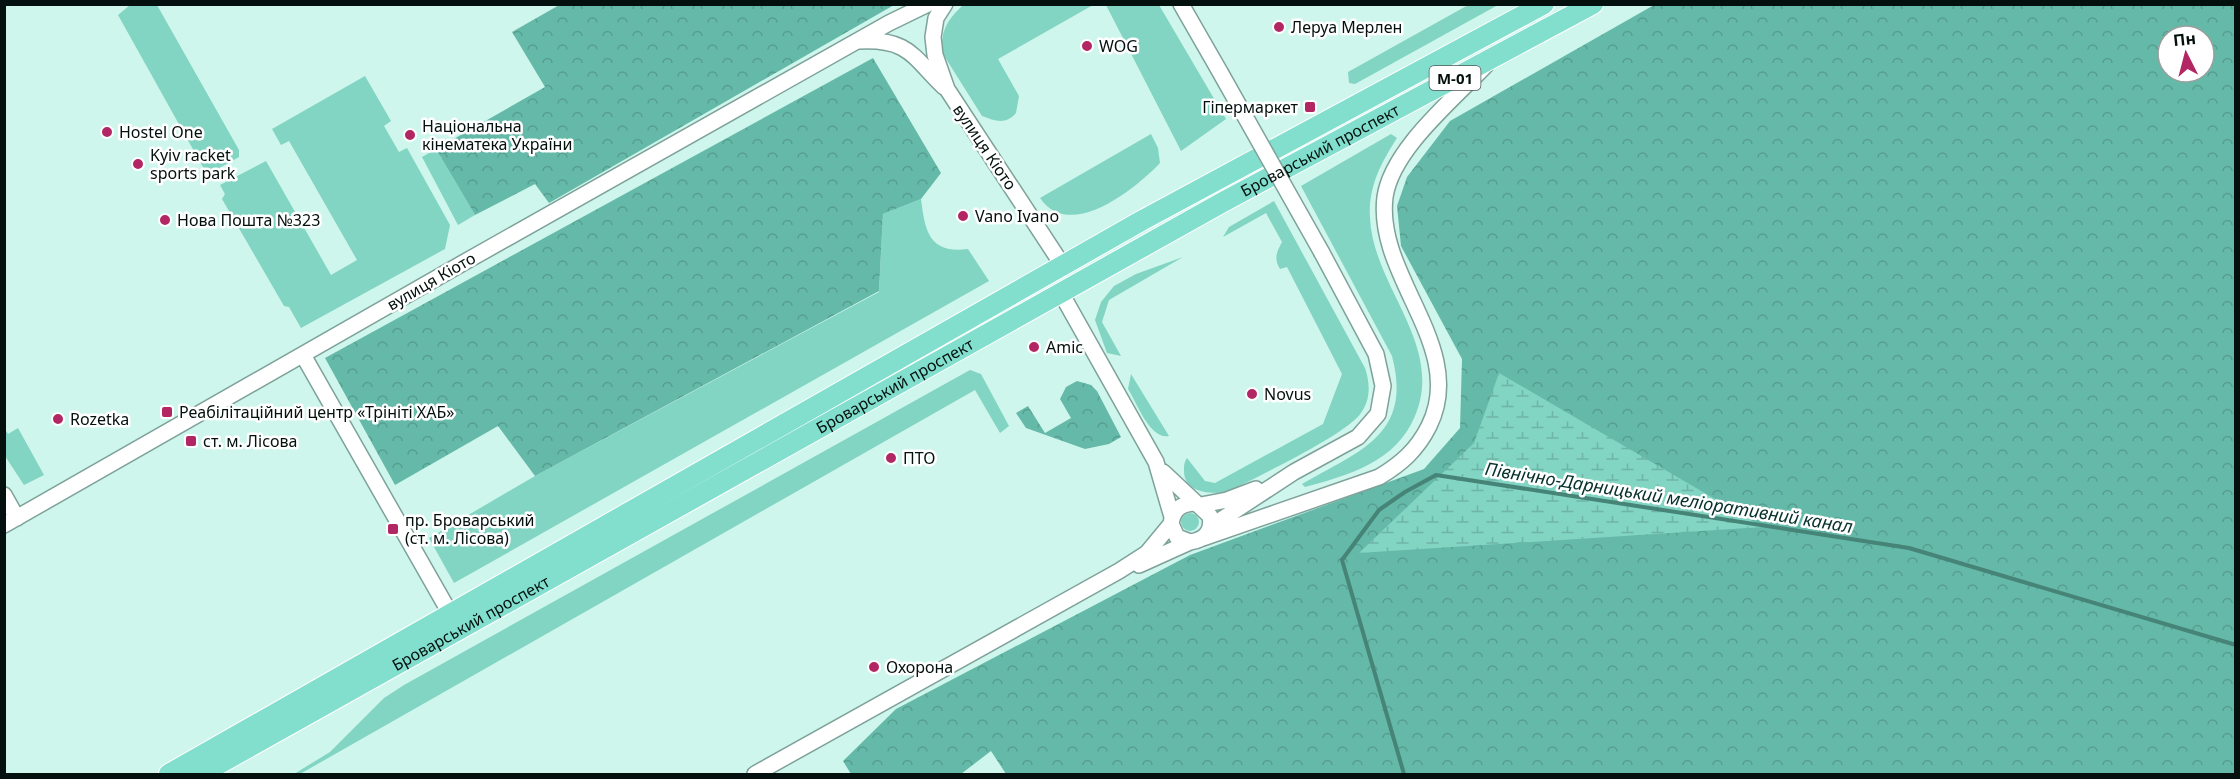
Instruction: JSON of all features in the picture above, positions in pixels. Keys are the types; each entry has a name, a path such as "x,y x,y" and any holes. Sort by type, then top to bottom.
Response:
{"highway":[{"name":"Броварський проспект","path":"169,774 1063,266 1304,132 1544,4"},
{"name":"Броварський проспект","path":"201,774 1316,151 1593,4"}],"street":[{"name":"вулиця Кіото","path":"11,522 470,259 928,4"},
{"path":"945,4 936,18 933,33 935,55 946,89"},
{"path":"1061,293 1156,462 1177,537 1201,536 1294,472 1358,437 1374,420 1382,401 1382,377 1376,354 1322,253 1181,4"},
{"path":"933,33 927,18 908,14 895,30 897,41 946,89"},
{"path":"861,41 888,41 905,48 923,48 933,33"},
{"path":"1119,571 1201,536 1379,477 1400,465 1424,436 1439,397 1440,376 1435,357 1392,251 1384,224 1386,195 1392,174 1405,152 1493,58"},
{"name":"вулиця Кіото","path":"946,89 1063,266"},
{"path":"303,355 451,615"},
{"path":"1156,462 1210,516 1201,536"},
{"path":"755,774 1119,571 1147,553 1182,505 1227,500 1294,472"},
{"path":"4,495 11,522"}],"green space":[{"path":"561,4 894,5 549,203 535,184 475,215 436,149 545,87 512,32"},
{"path":"1470,4 1498,5 1355,84 1349,83 1348,72"},
{"path":"130,5 157,5 239,150 239,157 212,172 204,169 118,15"},
{"path":"963,5 1093,5 998,59 1019,96 1016,113 1000,121 982,116 943,54 942,39 946,26"},
{"path":"1106,5 1159,5 1226,119 1181,151"},
{"path":"1654,5 2235,5 2235,774 1006,774 991,751 961,774 851,774 843,761 896,709 1190,555 1424,469 1460,428 1462,359 1401,246 1397,206 1407,177 1450,121"},
{"path":"873,58 941,173 921,199 883,214 879,291 535,476 498,426 395,485 325,358"},
{"path":"365,76 391,121 384,126 399,152 407,148 450,225 445,249 301,328 289,307 284,306 222,199 225,194 220,185 266,161 331,275 357,260 289,141 281,145 272,129"},
{"path":"1151,134 1158,148 1160,163 1135,186 1102,207 1085,213 1068,215 1053,210 1040,198"},
{"path":"1391,134 1397,138 1373,186 1370,218 1374,243 1383,268 1415,340 1421,365 1422,390 1415,416 1407,432 1383,456 1354,471 1305,487 1302,484 1361,450 1376,437 1388,423 1395,405 1396,383 1392,356 1301,186"},
{"path":"436,149 475,215 458,225 422,157"},
{"path":"921,199 927,230 931,238 945,248 968,249 989,281 454,583 429,538 535,476 879,292 883,214"},
{"path":"1274,201 1365,368 1369,385 1368,397 1361,413 1352,422 1280,466 1230,491 1216,493 1201,491 1185,479 1184,466 1187,458 1205,481 1215,483 1323,424 1342,374 1287,267 1280,269 1278,265 1278,249 1282,242 1266,213 1223,237 1229,227"},
{"path":"1183,257 1109,300 1102,322 1121,356 1107,353 1095,320 1101,302 1114,286 1136,274"},
{"path":"970,370 981,374 1009,426 1000,433 975,390 300,774 294,774 330,752 384,698 404,685"},
{"path":"1499,373 1763,527 1359,553 1474,443"},
{"path":"1131,374 1169,436 1162,436 1156,432 1145,419 1128,389"},
{"path":"1077,381 1091,385 1097,391 1121,437 1109,444 1085,449 1026,428 1016,413 1028,406 1045,433 1071,418 1060,399 1066,387"},
{"path":"18,428 44,475 24,485 5,456 5,429 8,434"},
{"path":"1190,513 1196,516 1199,522 1196,528 1190,531 1184,528 1181,522 1184,516"}],"waterway":[{"name":"Північно-Дарницький меліоративний канал","path":"1404,774 1342,560 1379,510 1436,475 1909,548 2236,645"}],"place":[{"name":"Леруа Мерлен","path":"1279,27"},
{"name":"WOG","path":"1087,46"},
{"name":"Гіпермаркет","path":"1310,107"},
{"name":"Hostel One","path":"107,132"},
{"name":"Національна кінематека України","path":"410,135"},
{"name":"Kyiv racket sports park","path":"138,164"},
{"name":"Vano Ivano","path":"963,216"},
{"name":"Нова Пошта №323","path":"165,220"},
{"name":"Amic","path":"1034,347"},
{"name":"Novus","path":"1252,394"},
{"name":"Реабілітаційний центр «Трініті ХАБ»","path":"167,412"},
{"name":"Rozetka","path":"58,419"},
{"name":"ст. м. Лісова","path":"191,441"},
{"name":"ПТО","path":"891,458"},
{"name":"пр. Броварський (ст. м. Лісова)","path":"393,529"},
{"name":"Охорона","path":"874,667"}]}
